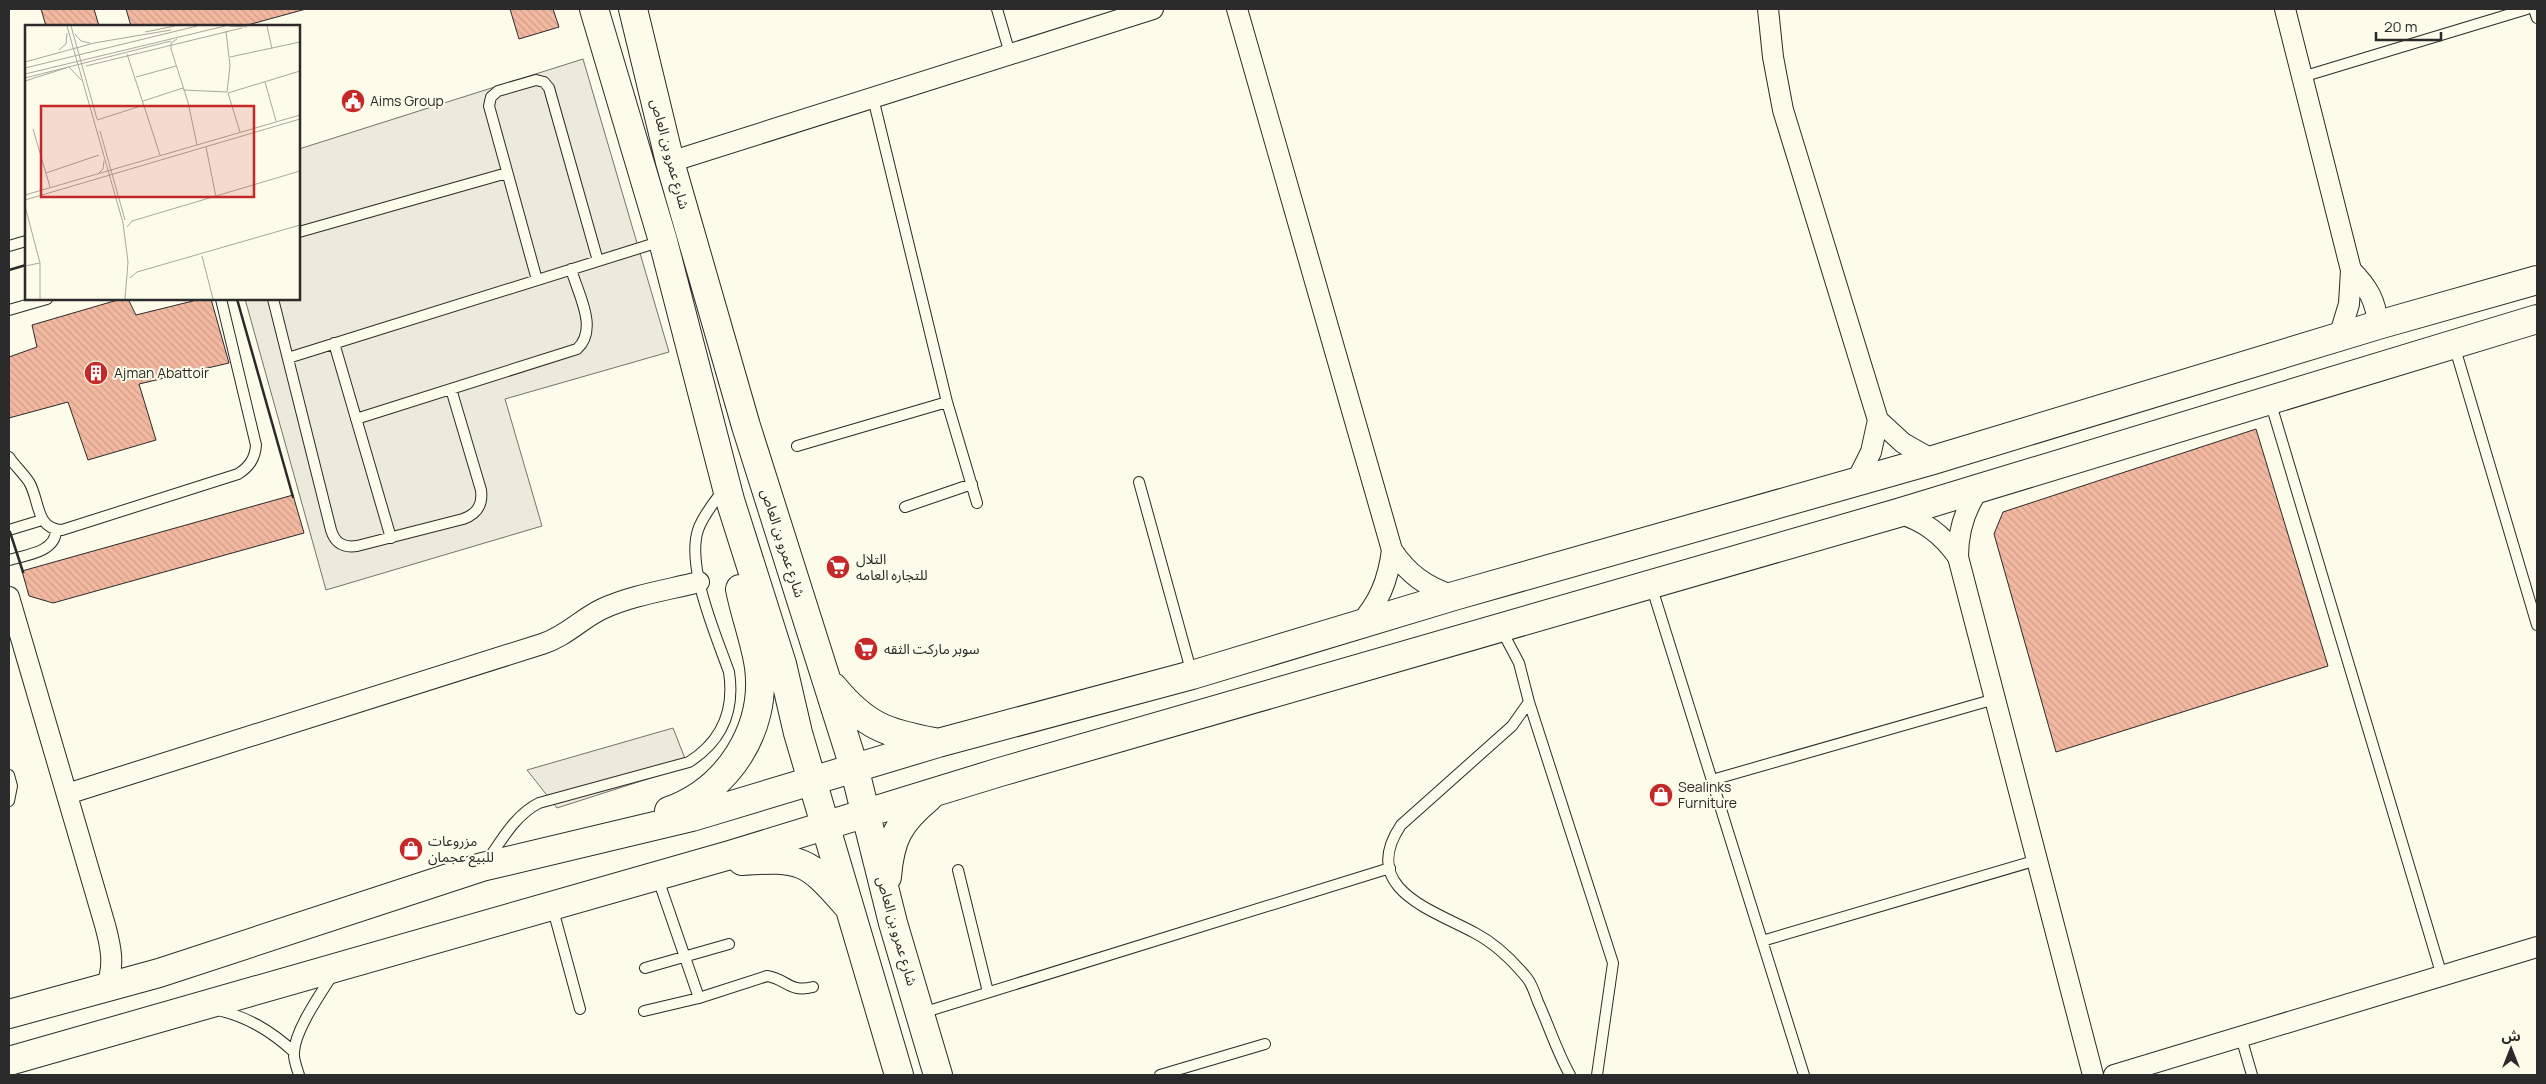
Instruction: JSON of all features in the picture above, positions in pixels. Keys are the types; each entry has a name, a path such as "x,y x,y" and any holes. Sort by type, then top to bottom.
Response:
{"main road":[{"path":"594,9 663,241 726,485 782,664 813,781 899,1075"},
{"name":"شارع عمرو بن العاص","path":"633,9 670,162 746,426 854,767 867,813 885,893 938,1075"},
{"path":"9,1014 159,973 482,867 692,817 938,742 1192,675 1454,596 1933,460 2378,325 2537,280"},
{"path":"2454,344 2460,328 2472,316 2537,296"},
{"path":"9,1061 204,1007 657,876 933,794 1000,772 1898,513 2537,319"},
{"path":"2269,400 2290,381 2354,357 2362,352 2374,335 2378,325"},
{"path":"534,854 556,842 683,806 718,782 743,749 758,710 759,668 736,572 734,552 735,513"},
{"path":"826,678 853,711 864,719 902,736 938,742"},
{"path":"885,893 889,855 896,834 902,822 912,811 933,794"},
{"path":"698,864 771,860 800,862 812,868 850,908"}],"street":[{"path":"670,162 1154,9"},
{"path":"1237,9 1392,550 1403,566 1418,580 1435,590 1454,596"},
{"path":"1768,9 1773,57 1783,110 1878,420 1871,452 1856,482"},
{"path":"2285,9 2351,270 2349,304 2339,337"},
{"path":"2351,270 2370,291 2378,325"},
{"path":"1878,420 1903,443 1933,460"},
{"path":"1979,489 1964,514 1958,542 1958,557 2093,1075"},
{"path":"1898,513 1922,522 1932,529 1958,557"},
{"path":"1358,626 1372,610 1383,591 1390,571 1392,550"},
{"path":"66,794 542,644 561,636 592,614 611,605 699,582"},
{"path":"10,612 109,940 112,960 111,975 106,987"},
{"path":"2114,1075 2537,947"}],"lane":[{"path":"996,9 1010,54"},
{"path":"2302,77 2527,9"},
{"path":"2534,9 2537,18"},
{"path":"537,280 489,106 491,97 498,91 536,80 544,82 549,88 598,261"},
{"path":"873,98 947,402 977,503"},
{"path":"300,232 507,172"},
{"path":"9,246 25,241"},
{"path":"288,358 663,241"},
{"path":"356,419 569,353 583,343 588,326 571,269"},
{"path":"9,310 44,300"},
{"path":"9,457 30,484 42,520 56,530 68,529 238,474 249,465 256,452 255,438 222,300"},
{"path":"273,300 333,536 337,542 350,547 463,520 470,517 480,505 481,490 451,389"},
{"path":"334,343 391,538"},
{"path":"2454,344 2537,625"},
{"path":"2269,400 2442,976"},
{"path":"797,446 947,402"},
{"path":"1139,482 1192,675"},
{"path":"905,507 972,484"},
{"path":"482,867 518,818 529,808 544,802 674,768 702,754 712,744 728,718 731,688 728,672 699,582 694,556 698,530 703,518 726,485"},
{"path":"9,530 42,520"},
{"path":"9,560 50,546 56,536 56,530"},
{"path":"1651,584 1804,1075"},
{"path":"1500,628 1518,663 1613,963 1597,1075"},
{"path":"1712,780 1995,699"},
{"path":"1529,702 1512,726 1401,825 1391,846 1390,868 1399,888 1406,896 1476,933 1511,961 1528,979 1570,1075"},
{"path":"9,775 12,786 9,801"},
{"path":"1762,941 2037,860"},
{"path":"921,1013 1390,868"},
{"path":"958,870 988,992"},
{"path":"657,876 699,998"},
{"path":"552,906 580,1009"},
{"path":"645,968 728,944"},
{"path":"299,1075 294,1052 307,1017 338,968"},
{"path":"644,1011 699,998 767,976 775,977 793,988 813,987"},
{"path":"204,1007 253,1022 281,1040 294,1052"},
{"path":"2241,1037 2252,1075"},
{"path":"1160,1075 1265,1044"}],"shaded area":[{"path":"583,59 669,352 505,399 542,526 326,590 245,300 300,300 300,149"},
{"path":"673,728 688,766 557,808 527,770"}],"building":[{"path":"41,9 94,9 99,25 46,25"},
{"path":"126,9 306,9 248,25 131,25"},
{"path":"510,9 553,9 559,27 519,39"},
{"name":"Ajman Abattoir","path":"118,300 128,300 136,315 197,300 211,300 229,363 139,384 156,440 88,460 68,402 9,418 9,357 37,347 32,325"},
{"path":"2256,429 2328,666 2056,752 1994,534 2003,512"},
{"path":"293,495 304,533 53,603 29,596 22,571"}],"wall":[{"path":"9,270 25,265"},
{"path":"237,300 293,497"},
{"path":"10,532 23,572"}],"place":[{"name":"Aims Group","path":"353,101"},
{"name":"Ajman Abattoir","path":"96,373"},
{"name":"التلال للتجاره العامه","path":"838,567"},
{"name":"سوبر ماركت الثقه","path":"866,649"},
{"name":"Sealinks Furniture","path":"1661,795"},
{"name":"مزروعات للبيع عجمان","path":"411,849"}]}
